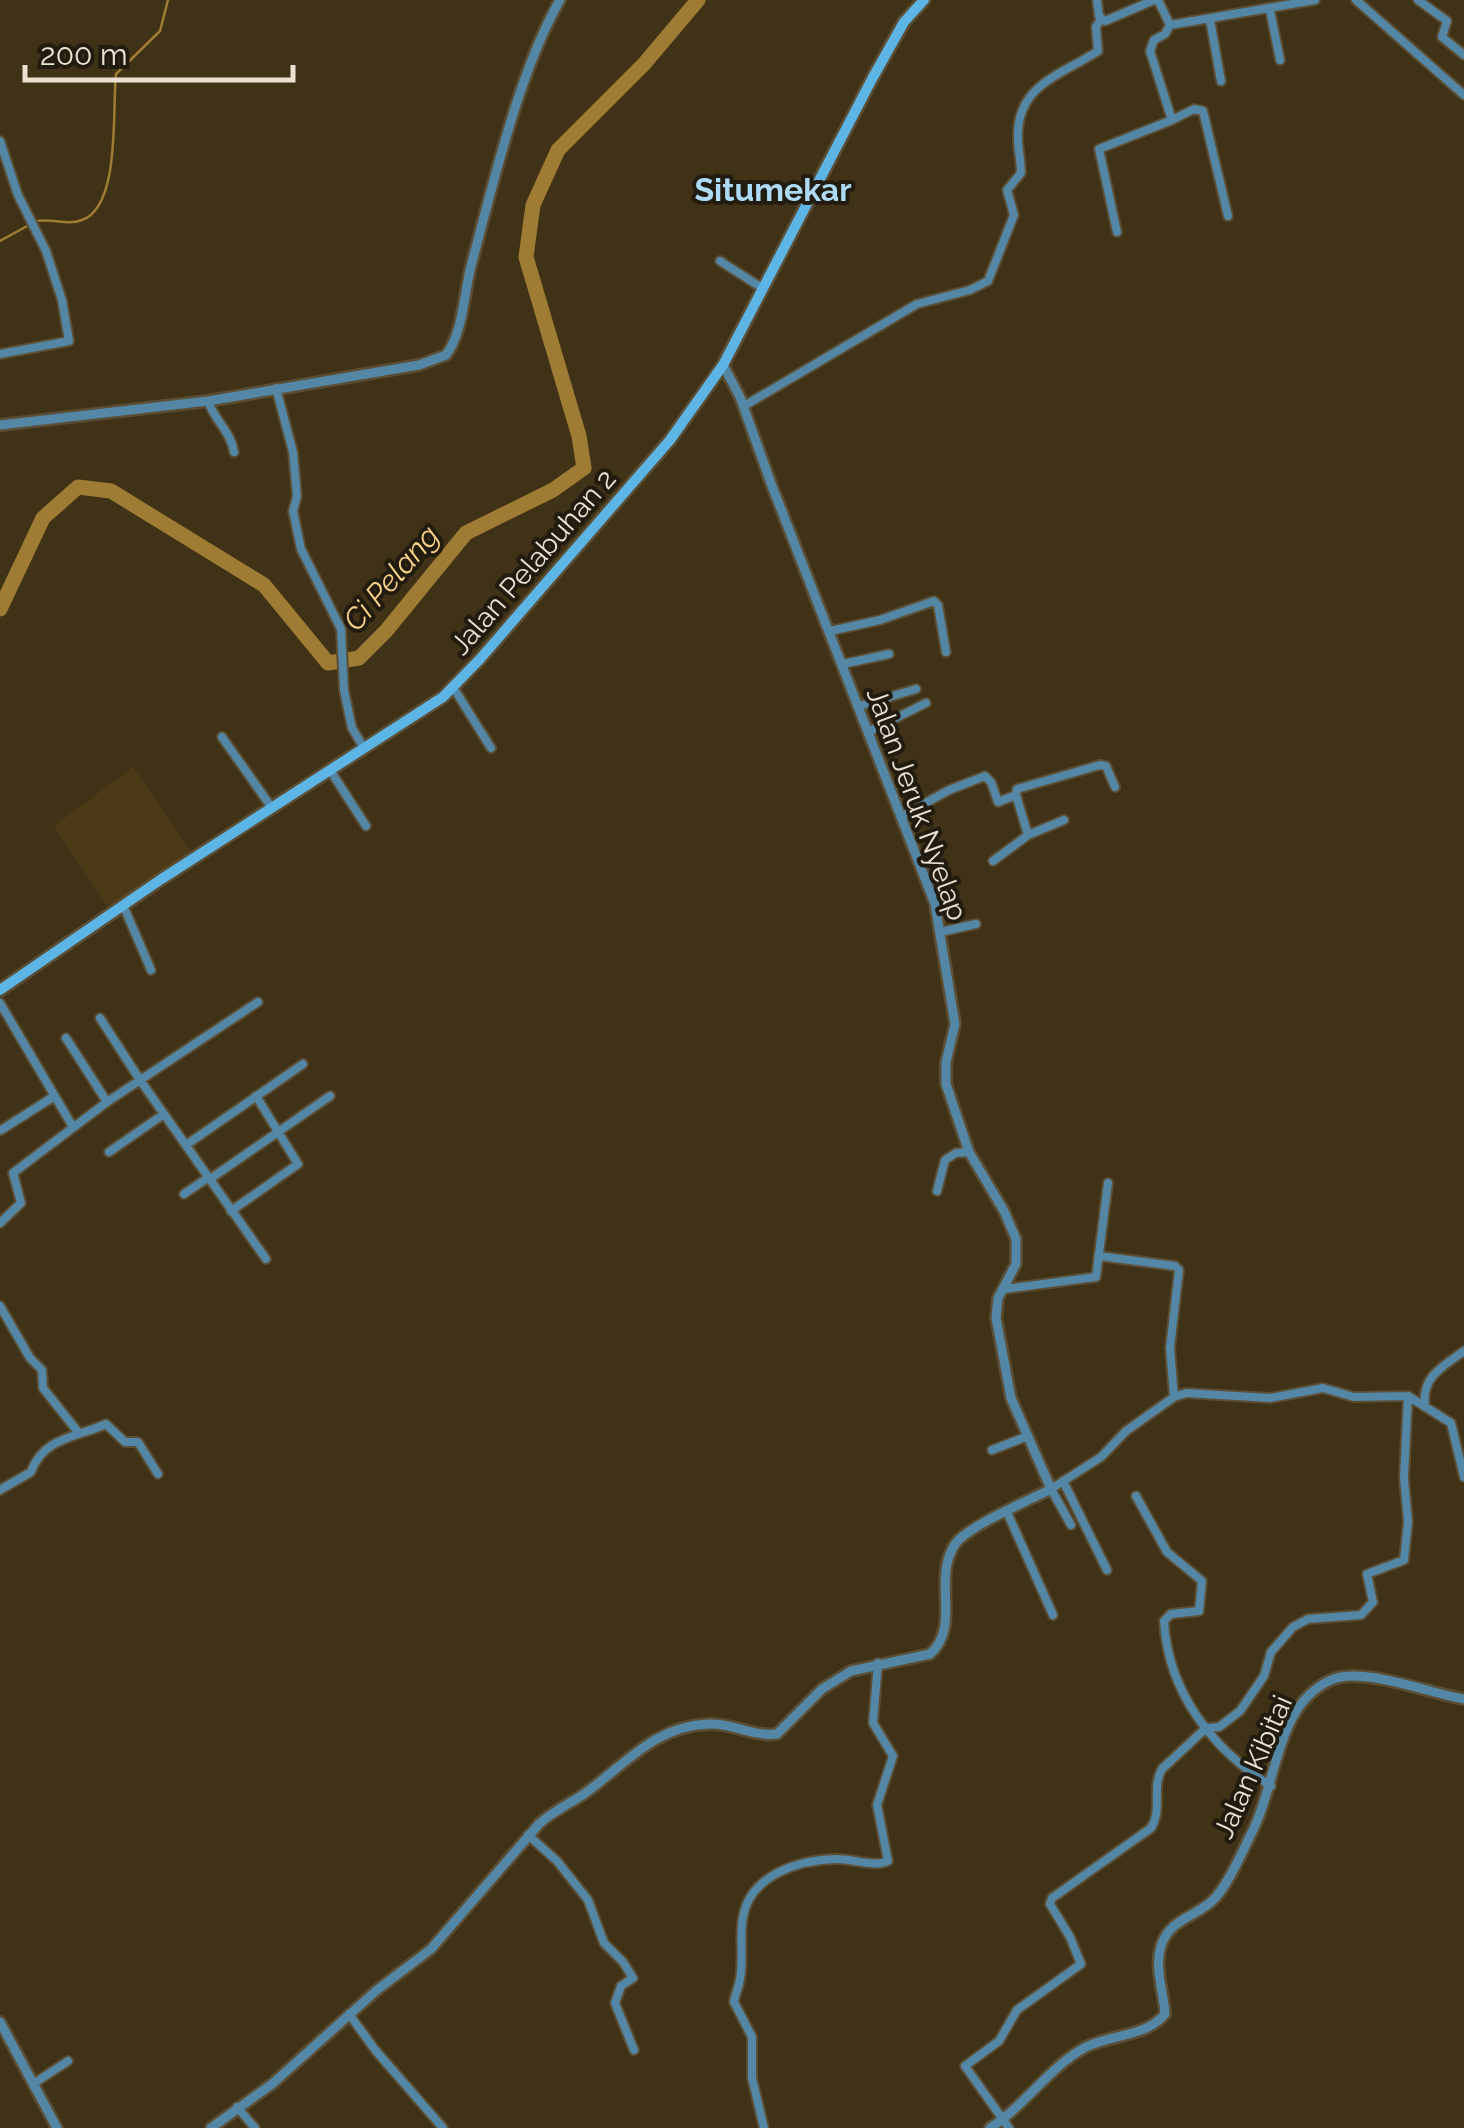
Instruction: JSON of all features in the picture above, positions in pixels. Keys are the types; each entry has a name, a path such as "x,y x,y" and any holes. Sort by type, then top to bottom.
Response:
{"main road":[{"name":"Jalan Pelabuhan 2","path":"0,990 123,905 430,707 453,687 670,440 723,365 872,79 904,22 924,0"}],"street":[{"path":"0,425 208,402 419,366 449,352 520,100 560,0"},
{"path":"744,406 917,304 988,282 1013,222 1008,190 1021,173 1018,136 1024,104 1045,80 1098,51 1096,27 1101,19 1097,0"},
{"path":"1101,19 1112,20 1156,0 1170,25"},
{"path":"1170,25 1315,0"},
{"path":"1356,0 1464,94"},
{"path":"1418,0 1447,21 1442,37 1464,55"},
{"path":"1270,10 1280,60"},
{"path":"1210,20 1222,81"},
{"path":"1170,25 1165,34 1154,40 1150,50 1172,120"},
{"path":"1117,232 1099,149 1194,109 1202,111 1228,216"},
{"path":"0,141 18,195 46,251 70,341 0,354"},
{"path":"720,261 762,288"},
{"name":"Jalan Jeruk Nyelap","path":"723,365 744,406 935,904 955,1024 946,1062 946,1084 970,1152 1016,1239 1016,1264 996,1305 996,1318 1008,1386 1051,1489"},
{"path":"276,388 293,452 298,496 293,509 301,549 339,625 344,690 352,728 364,748"},
{"path":"208,402 216,422 231,436 234,452"},
{"path":"830,632 934,602 938,605 946,652"},
{"path":"843,664 889,654"},
{"path":"453,687 491,748"},
{"path":"858,706 916,689"},
{"path":"868,732 926,703"},
{"path":"222,738 272,808"},
{"path":"1028,835 1017,789 1100,765 1106,765 1114,788"},
{"path":"330,770 366,826"},
{"path":"902,816 948,790 985,776 992,782 997,801 1016,795"},
{"path":"992,861 1028,835 1064,820"},
{"path":"123,905 152,970"},
{"path":"940,932 976,924"},
{"path":"0,1223 21,1203 13,1173 107,1102 258,1002"},
{"path":"0,1003 73,1127"},
{"path":"100,1018 266,1259"},
{"path":"66,1038 107,1102"},
{"path":"186,1145 303,1064"},
{"path":"231,1211 298,1166 298,1160 256,1096"},
{"path":"184,1194 330,1096"},
{"path":"1,1130 53,1097"},
{"path":"108,1152 164,1114"},
{"path":"938,1191 945,1160 956,1153 970,1152"},
{"path":"1004,1289 1094,1278 1108,1183"},
{"path":"1099,1256 1178,1268 1170,1348 1174,1397"},
{"path":"0,1306 30,1358 42,1370 43,1388 78,1432"},
{"path":"1424,1407 1423,1393 1428,1380 1464,1351"},
{"path":"211,2128 312,2051 349,2014 431,1949 554,1810 582,1795 661,1734 696,1724 722,1724 773,1735 832,1682 851,1671 919,1658 936,1649 946,1623 944,1571 951,1551 966,1534 1051,1489 1101,1457 1126,1430 1174,1397 1192,1393 1270,1398 1323,1388 1354,1397 1408,1396 1451,1423 1464,1477"},
{"path":"1006,2124 965,2066 999,2041 1012,2016 1024,2004 1082,1963 1051,1906 1052,1898 1151,1828 1157,1813 1157,1778 1162,1769 1206,1728 1218,1727 1240,1711 1264,1676 1270,1652 1286,1634 1308,1618 1361,1615 1373,1602 1367,1574 1404,1560 1408,1396"},
{"path":"0,1490 31,1472 48,1447 67,1435 108,1424 125,1442 138,1442 158,1474"},
{"path":"992,1450 1028,1436"},
{"path":"1063,1481 1107,1570"},
{"path":"1051,1489 1070,1525"},
{"path":"1136,1496 1164,1549 1203,1584 1199,1610 1172,1614 1164,1621 1166,1646 1178,1682 1213,1740 1271,1786"},
{"path":"1007,1512 1053,1615"},
{"path":"764,2128 752,2078 750,2030 734,2002 740,1977 743,1914 755,1892 790,1866 830,1859 856,1859 880,1865 888,1861 877,1804 892,1756 873,1722 878,1663"},
{"name":"Jalan Kibitai","path":"990,2128 1006,2124 1081,2050 1148,2028 1165,2014 1159,1966 1164,1940 1176,1923 1216,1897 1254,1830 1284,1736 1309,1694 1336,1677 1359,1674 1464,1699"},
{"path":"528,1835 588,1900 602,1938 633,1978 622,1986 615,2004 634,2050"},
{"path":"349,2014 443,2128"},
{"path":"0,2022 57,2128"},
{"path":"34,2084 68,2062"},
{"path":"237,2107 255,2128"}],"shaded area":[{"path":"133,767 191,852 109,908 54,826"}],"waterway":[{"path":"37,221 77,222 94,211 103,196 112,155 116,74 160,31 168,0"},
{"name":"Ci Pelang","path":"0,609 43,518 78,487 111,491 264,585 328,663 359,658 466,533 553,490 584,468 579,436 526,257 533,205 558,150 644,64 698,0"},
{"path":"0,241 29,225"}],"district":[{"name":"Situmekar","path":"773,189"}]}
